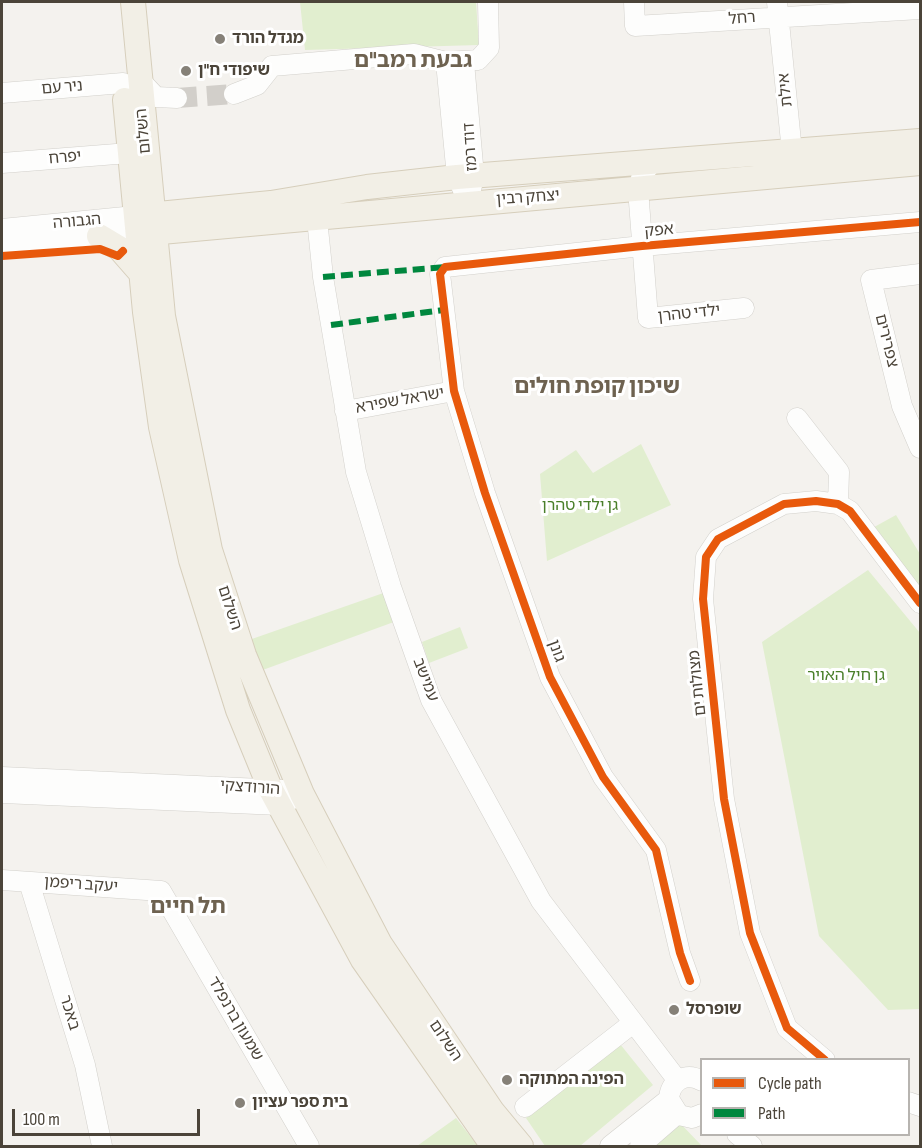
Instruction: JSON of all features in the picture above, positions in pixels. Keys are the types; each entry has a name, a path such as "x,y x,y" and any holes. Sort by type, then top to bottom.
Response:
{"main road":[{"name":"השלום","path":"120,2 131,81 148,171 140,272 161,427 191,560 238,710 275,797 363,960 493,1146"},
{"name":"השלום","path":"133,2 129,153 210,550 244,655 302,794 380,944 492,1111 520,1146"},
{"name":"יצחק רבין","path":"145,225 200,211 271,203 367,187 921,141"},
{"name":"יצחק רבין","path":"145,225 317,219 469,203 921,164"},
{"path":"148,171 168,193 200,211"},
{"path":"99,236 119,248 140,272"}],"street":[{"path":"234,94 250,90 257,85 272,66 414,54 455,62 478,60 489,48 488,2"},
{"name":"רחל","path":"634,2 635,26 778,9 921,9"},
{"name":"אילת","path":"778,9 792,152 789,165 782,176"},
{"name":"דוד רמז","path":"455,62 469,203"},
{"name":"ניר עם","path":"2,93 131,81"},
{"path":"131,81 156,96 177,98"},
{"name":"יפרח","path":"2,163 129,153"},
{"path":"638,189 642,175 651,164"},
{"name":"ילדי טהרן","path":"638,189 648,318 744,308"},
{"name":"עמישב","path":"317,219 356,472 391,587 431,700 541,901 678,1081"},
{"name":"אפק","path":"443,310 440,274 445,267 642,246 921,222"},
{"name":"הגבורה","path":"2,229 145,225"},
{"name":"הגבורה","path":"2,243 99,236 145,225"},
{"name":"צפרירים","path":"921,274 871,280 902,406 921,448"},
{"name":"גונן","path":"443,310 454,391 485,493 550,677 603,777 656,850 680,952 690,981"},
{"name":"ישראל שפירא","path":"345,411 454,391"},
{"path":"797,418 839,472 838,504 850,511 921,603"},
{"name":"מצולות ים","path":"824,1058 787,1028 750,933 724,799 703,599 706,557 718,539 784,504 816,501 838,504"},
{"name":"הורודצקי","path":"2,777 275,797"},
{"name":"הורודצקי","path":"2,793 275,797 302,794"},
{"name":"יעקב ריפמן","path":"2,880 161,891"},
{"name":"באכר","path":"28,882 85,1065 102,1146"},
{"name":"שמעון ברנפלד","path":"161,891 309,1146"},
{"path":"525,1107 633,1023"},
{"path":"640,1146 673,1106 672,1087 678,1081 689,1077 700,1080"},
{"path":"673,1106 692,1118 700,1115"},
{"path":"610,1146 673,1106"},
{"path":"740,1136 752,1146"}],"green space":[{"path":"300,2 476,2 479,45 305,50"},
{"name":"גן ילדי טהרן","path":"641,444 671,505 547,561 540,474 576,450 593,473"},
{"path":"896,515 920,554 920,598 867,531"},
{"name":"גן חיל האויר","path":"868,570 920,633 920,1009 888,1010 819,936 762,642"},
{"path":"392,590 402,619 260,671 249,640"},
{"path":"460,627 468,648 429,663 422,642"},
{"path":"620,1044 653,1085 580,1146 545,1146 526,1118"},
{"path":"456,1118 478,1146 417,1146"},
{"path":"678,1121 702,1146 651,1146"}],"tunnel":[{"path":"177,98 234,94"}],"marked path":[{"path":"323,277 445,267"},
{"path":"331,325 443,310"}],"cycle path":[{"path":"690,981 680,953 656,850 603,777 550,677 485,493 454,391 440,274 445,267 642,246 920,222"},
{"path":"2,256 100,249 118,256 123,251"},
{"path":"823,1058 787,1028 750,933 724,799 703,599 706,557 718,539 784,504 816,501 838,504 850,511 920,603"}],"place":[{"name":"מגדל הורד","path":"220,39"},
{"name":"שיפודי ח\"ן","path":"186,71"},
{"name":"שופרסל","path":"674,1010"},
{"name":"הפינה המתוקה","path":"507,1080"},
{"name":"בית ספר עציון","path":"240,1103"}],"district":[{"name":"גבעת רמב\"ם","path":"413,61"},
{"name":"שיכון קופת חולים","path":"597,387"},
{"name":"תל חיים","path":"188,907"}]}
